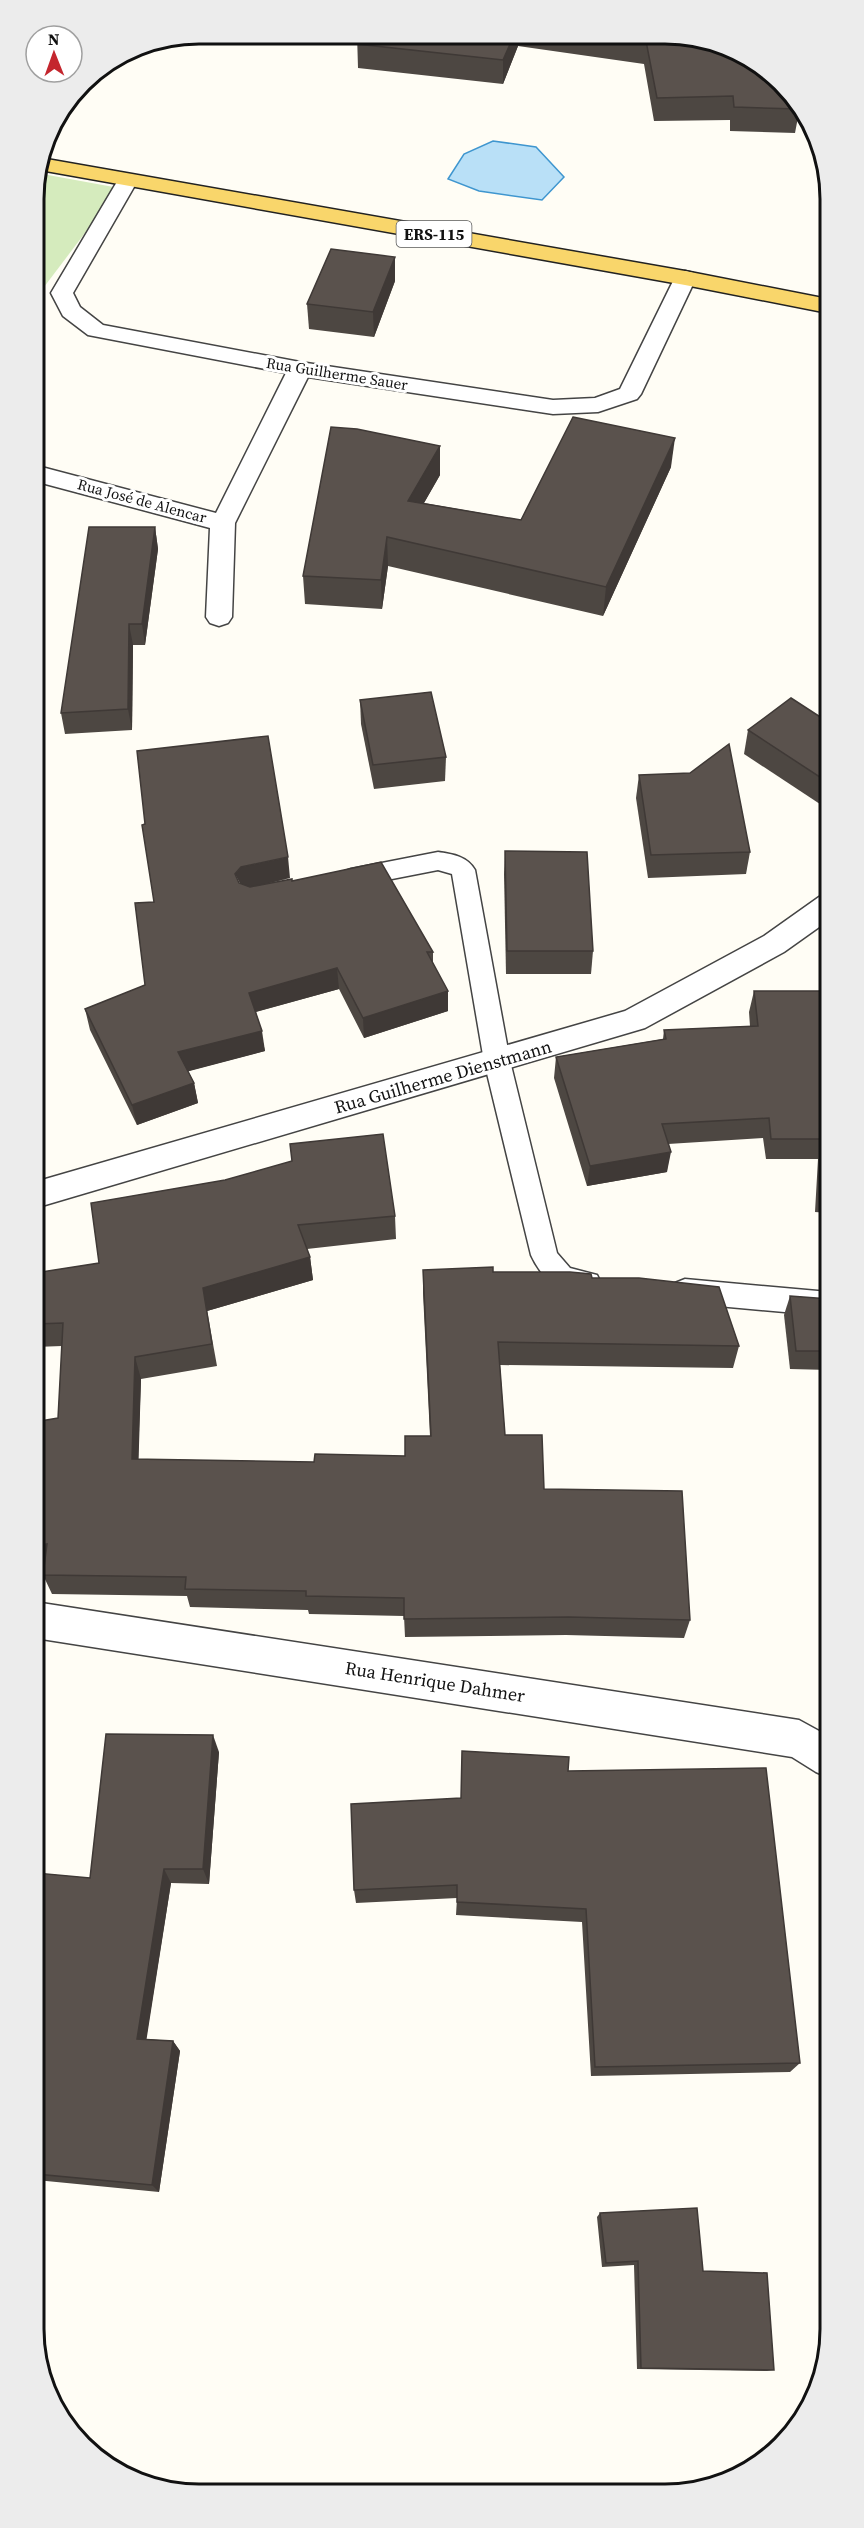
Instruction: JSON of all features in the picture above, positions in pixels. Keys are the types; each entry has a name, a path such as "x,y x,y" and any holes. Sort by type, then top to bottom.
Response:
{"main road":[{"name":"ERS-115","path":"48,165 686,278 820,304"}],"street":[{"name":"Rua Guilherme Sauer","path":"128,180 62,293 71,311 96,330 300,369 553,407 598,405 629,394 686,278"},
{"name":"Rua José de Alencar","path":"44,475 224,523 300,369"},
{"path":"219,617 224,523"},
{"name":"Rua Guilherme Dienstmann","path":"44,1192 634,1020 774,944 820,911"},
{"name":"Rua Henrique Dahmer","path":"44,1621 799,1739 820,1753"}],"lane":[{"path":"322,883 438,861 452,863 462,870 497,1061 544,1255 552,1271 568,1281 615,1285"},
{"path":"663,1289 820,1303"}],"green space":[{"path":"46,175 119,188 44,287"}],"water":[{"path":"493,141 536,147 564,177 542,200 479,191 448,179 464,154"}],"building":[{"path":"357,44 510,44 503,60"},
{"path":"647,44 675,44 695,46 725,55 743,64 775,89 791,109 734,107 733,96 657,98"},
{"path":"331,249 395,257 373,312 307,304"},
{"path":"573,417 675,438 606,587 387,537 381,580 303,576 331,427 357,429 440,446 408,501 521,520"},
{"path":"89,527 155,527 142,624 129,624 128,709 61,713"},
{"path":"431,692 446,757 373,765 360,700"},
{"path":"791,698 820,717 820,777 748,730"},
{"path":"268,736 288,857 241,867 235,874 239,883 250,887 292,879 292,881 381,862 433,952 427,952 448,991 363,1018 337,968 249,993 262,1031 178,1052 194,1083 132,1105 85,1009 145,985 135,903 154,902 142,825 145,824 137,751"},
{"path":"729,744 750,852 651,855 639,775 690,773"},
{"path":"505,851 587,852 593,951 507,951"},
{"path":"754,991 820,991 820,1139 771,1139 769,1118 662,1124 671,1152 590,1166 556,1057 666,1039 664,1030 758,1026"},
{"path":"383,1134 395,1216 298,1225 310,1257 203,1288 212,1344 135,1357 132,1459 314,1462 315,1454 405,1456 405,1436 431,1436 423,1270 493,1267 493,1272 570,1272 591,1274 592,1278 639,1278 719,1287 739,1346 498,1342 505,1435 542,1435 544,1489 682,1491 690,1620 569,1617 404,1619 404,1598 306,1596 306,1591 185,1589 186,1577 44,1575 47,1544 44,1544 44,1420 58,1418 63,1323 44,1324 44,1272 99,1263 91,1203 225,1180 292,1161 290,1144"},
{"path":"790,1296 820,1298 820,1351 796,1351"},
{"path":"106,1734 213,1735 203,1869 164,1869 137,2039 173,2041 152,2185 44,2175 44,1874 90,1878"},
{"path":"462,1751 569,1757 568,1771 766,1768 800,2063 595,2067 586,1909 457,1902 457,1885 354,1890 351,1804 461,1798"},
{"path":"697,2208 703,2271 767,2273 774,2370 641,2368 638,2261 606,2263 600,2213"}]}
